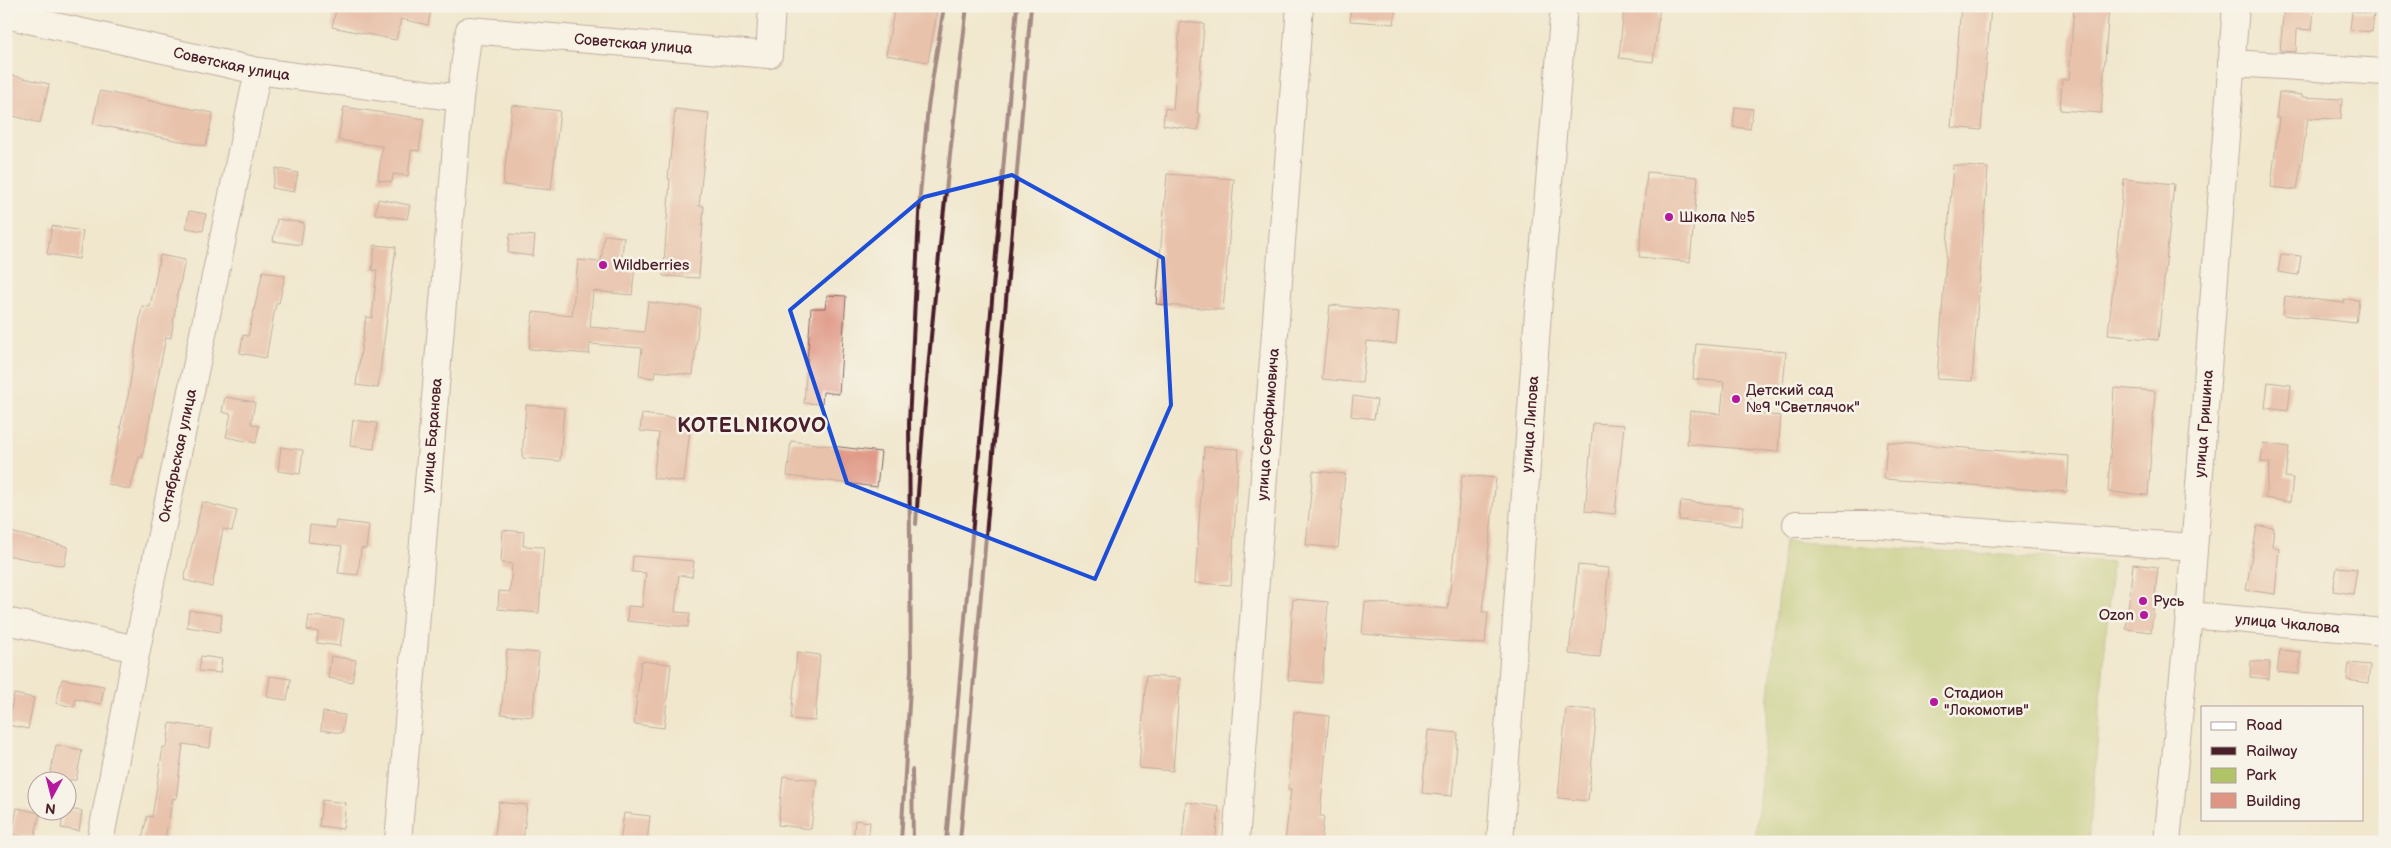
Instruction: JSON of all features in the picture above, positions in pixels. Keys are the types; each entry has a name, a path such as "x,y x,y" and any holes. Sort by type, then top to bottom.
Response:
{"street":[{"name":"Советская улица","path":"468,30 769,55 772,6"},
{"name":"улица Серафимовича","path":"1236,842 1300,6"},
{"name":"улица Липова","path":"1500,842 1532,391 1564,6"},
{"name":"улица Гришина","path":"2168,842 2189,615 2236,6"},
{"name":"Советская улица","path":"6,15 258,70 460,98"},
{"name":"улица Баранова","path":"398,842 460,98 468,30"},
{"path":"2231,63 2385,72"},
{"name":"Октябрьская улица","path":"100,842 137,649 258,70"},
{"path":"1796,524 1870,524 2194,547"},
{"name":"улица Чкалова","path":"2189,615 2385,632"},
{"path":"6,621 137,649"}],"highlighted area":[{"path":"1012,175 1163,258 1171,405 1095,579 847,483 790,310 924,197"}],"green space":[{"name":"Стадион \"Локомотив\"","path":"1784,541 2112,562 2089,842 1755,842"}],"building":[{"path":"337,6 432,6 428,25 401,19 396,40 332,27"},
{"path":"895,6 938,6 928,62 886,55"},
{"path":"1351,6 1396,6 1394,24 1350,21"},
{"path":"1624,6 1660,6 1653,62 1619,58"},
{"path":"1961,6 1991,6 1981,130 1951,127"},
{"path":"2074,6 2109,6 2101,113 2060,110 2062,79 2069,79"},
{"path":"2284,7 2314,10 2312,30 2297,29 2296,52 2280,51"},
{"path":"2352,11 2374,14 2372,32 2350,30"},
{"path":"1180,21 1204,24 1197,113 1200,114 1198,130 1163,125 1165,108 1173,110"},
{"path":"6,74 49,84 40,123 6,114"},
{"path":"100,91 213,113 206,146 93,124"},
{"path":"2279,92 2302,95 2302,97 2342,99 2341,119 2308,118 2297,190 2271,187 2279,118 2276,118"},
{"path":"512,105 560,111 551,190 503,185"},
{"path":"344,107 424,119 419,151 411,150 408,176 393,174 392,182 378,180 382,146 338,140"},
{"path":"1735,107 1753,109 1750,129 1733,127"},
{"path":"675,109 709,113 699,206 704,206 699,278 663,276 670,179 668,179"},
{"path":"1953,165 1988,168 1972,381 1937,379"},
{"path":"276,168 298,173 294,192 272,188"},
{"name":"Школа №5","path":"1647,172 1698,177 1690,262 1639,257"},
{"path":"1167,174 1234,179 1223,310 1156,304"},
{"path":"2124,179 2174,184 2158,340 2108,335"},
{"path":"378,199 410,205 407,219 375,214"},
{"path":"189,211 206,214 203,231 186,228"},
{"path":"277,219 304,223 301,245 273,241"},
{"path":"52,226 83,231 79,259 47,254"},
{"path":"510,234 535,236 533,256 508,253"},
{"path":"604,235 624,237 621,264 635,265 632,295 593,291 590,327 644,332 648,302 700,308 693,375 655,371 654,378 639,376 642,348 590,344 589,354 529,349 533,312 572,316 578,260 601,262"},
{"path":"375,245 396,247 378,388 356,385 366,317 372,318 377,270 372,270"},
{"path":"2281,254 2301,256 2298,275 2278,272"},
{"path":"160,255 185,260 178,290 171,338 166,337 142,458 139,457 130,490 108,484 122,428 120,428 128,396 142,306 150,307"},
{"path":"263,271 285,276 279,303 276,303 266,358 240,353 243,335 248,336"},
{"path":"827,295 846,296 839,394 823,392 822,404 804,403 811,308 825,308"},
{"path":"2285,296 2344,303 2345,299 2359,300 2356,323 2283,315"},
{"path":"1330,305 1399,312 1396,344 1367,341 1362,383 1322,379"},
{"name":"Детский сад №9 \"Светлячок\"","path":"1696,344 1786,352 1783,387 1752,384 1749,413 1781,416 1778,452 1687,444 1690,411 1721,414 1724,382 1693,379"},
{"path":"2268,382 2291,385 2288,411 2265,408"},
{"path":"2114,388 2155,391 2148,495 2108,492"},
{"path":"1353,396 1377,400 1374,419 1351,416"},
{"path":"225,397 255,402 251,424 259,426 256,443 226,437 231,414 222,412"},
{"path":"526,405 564,408 560,461 522,458"},
{"path":"642,414 691,420 684,482 653,478 659,433 640,431"},
{"path":"353,420 377,423 374,449 350,446"},
{"path":"1593,423 1624,425 1615,514 1585,511"},
{"path":"791,441 881,452 877,487 787,476"},
{"path":"1887,442 2069,456 2067,492 1884,479"},
{"path":"2263,443 2289,447 2285,477 2293,478 2290,502 2265,498 2270,463 2261,462"},
{"path":"281,447 303,450 300,474 278,471"},
{"path":"1204,447 1239,449 1231,585 1195,583"},
{"path":"1313,471 1345,474 1338,548 1306,545"},
{"path":"1462,475 1496,478 1482,612 1488,612 1485,644 1362,634 1365,602 1448,609"},
{"path":"1681,501 1743,507 1742,526 1679,520"},
{"path":"202,502 237,511 232,531 223,529 212,587 184,580"},
{"path":"336,521 369,525 366,549 361,548 358,575 338,573 342,546 308,542 310,525 335,528"},
{"path":"2257,526 2274,528 2272,547 2279,548 2275,594 2246,590"},
{"path":"503,530 524,532 523,546 544,547 539,613 498,609 499,591 510,592 512,564 501,563"},
{"path":"11,532 68,547 64,566 6,555"},
{"path":"633,556 694,561 692,577 679,575 675,612 690,613 688,627 627,621 628,606 642,607 646,573 632,572"},
{"path":"2133,564 2158,567 2151,632 2126,629"},
{"path":"1578,565 1609,568 1600,657 1569,654"},
{"path":"2337,567 2357,569 2353,594 2333,591"},
{"path":"1293,599 1328,602 1322,683 1288,680"},
{"path":"189,610 222,615 220,632 187,627"},
{"path":"309,616 344,619 340,646 317,643 318,632 307,630"},
{"path":"507,650 539,653 532,717 501,714"},
{"path":"2280,650 2301,652 2299,674 2277,672"},
{"path":"797,652 820,655 815,721 791,719"},
{"path":"201,656 222,659 220,673 199,671"},
{"path":"331,656 356,660 352,682 328,678"},
{"path":"641,661 671,664 664,728 634,724"},
{"path":"2251,661 2270,662 2269,679 2250,677"},
{"path":"2349,663 2370,665 2368,683 2347,680"},
{"path":"270,676 291,679 287,700 267,697"},
{"path":"1146,676 1180,678 1173,771 1139,768"},
{"path":"62,679 104,686 101,704 76,699 74,707 56,703"},
{"path":"14,694 34,698 28,729 8,725"},
{"path":"1566,708 1597,710 1588,801 1558,798"},
{"path":"323,712 345,715 342,733 321,730"},
{"path":"1294,712 1329,716 1320,816 1324,816 1321,842 1285,842 1291,789 1288,789"},
{"path":"170,723 212,729 210,748 183,744 176,799 173,798 164,842 142,840 147,816 152,817 163,747 167,747"},
{"path":"1428,730 1458,733 1452,796 1422,793"},
{"path":"56,745 82,750 78,770 51,770"},
{"path":"783,776 817,780 811,829 778,825"},
{"path":"322,800 346,803 343,829 319,826"},
{"path":"499,802 527,805 523,842 494,842"},
{"path":"1186,802 1219,807 1215,842 1182,842"},
{"path":"17,808 28,810 28,820 38,820 34,839 12,834"},
{"path":"78,810 82,811 79,831 61,828 62,820 78,820"},
{"path":"624,813 650,816 647,842 620,842"},
{"path":"855,820 870,822 868,842 853,842"}],"railway":[{"path":"901,842 911,670 909,423 920,195 928,107 944,6"},
{"path":"916,524 932,329 967,6"},
{"path":"946,842 1017,6"},
{"path":"960,842 1031,6"},
{"path":"912,770 913,842"}],"place":[{"name":"Школа №5","path":"1669,217"},
{"name":"Wildberries","path":"603,265"},
{"name":"Детский сад №9 \"Светлячок\"","path":"1736,399"},
{"name":"Русь","path":"2143,601"},
{"name":"Ozon","path":"2144,615"},
{"name":"Стадион \"Локомотив\"","path":"1934,702"}],"district":[{"name":"KOTELNIKOVO","path":"752,426"}]}
